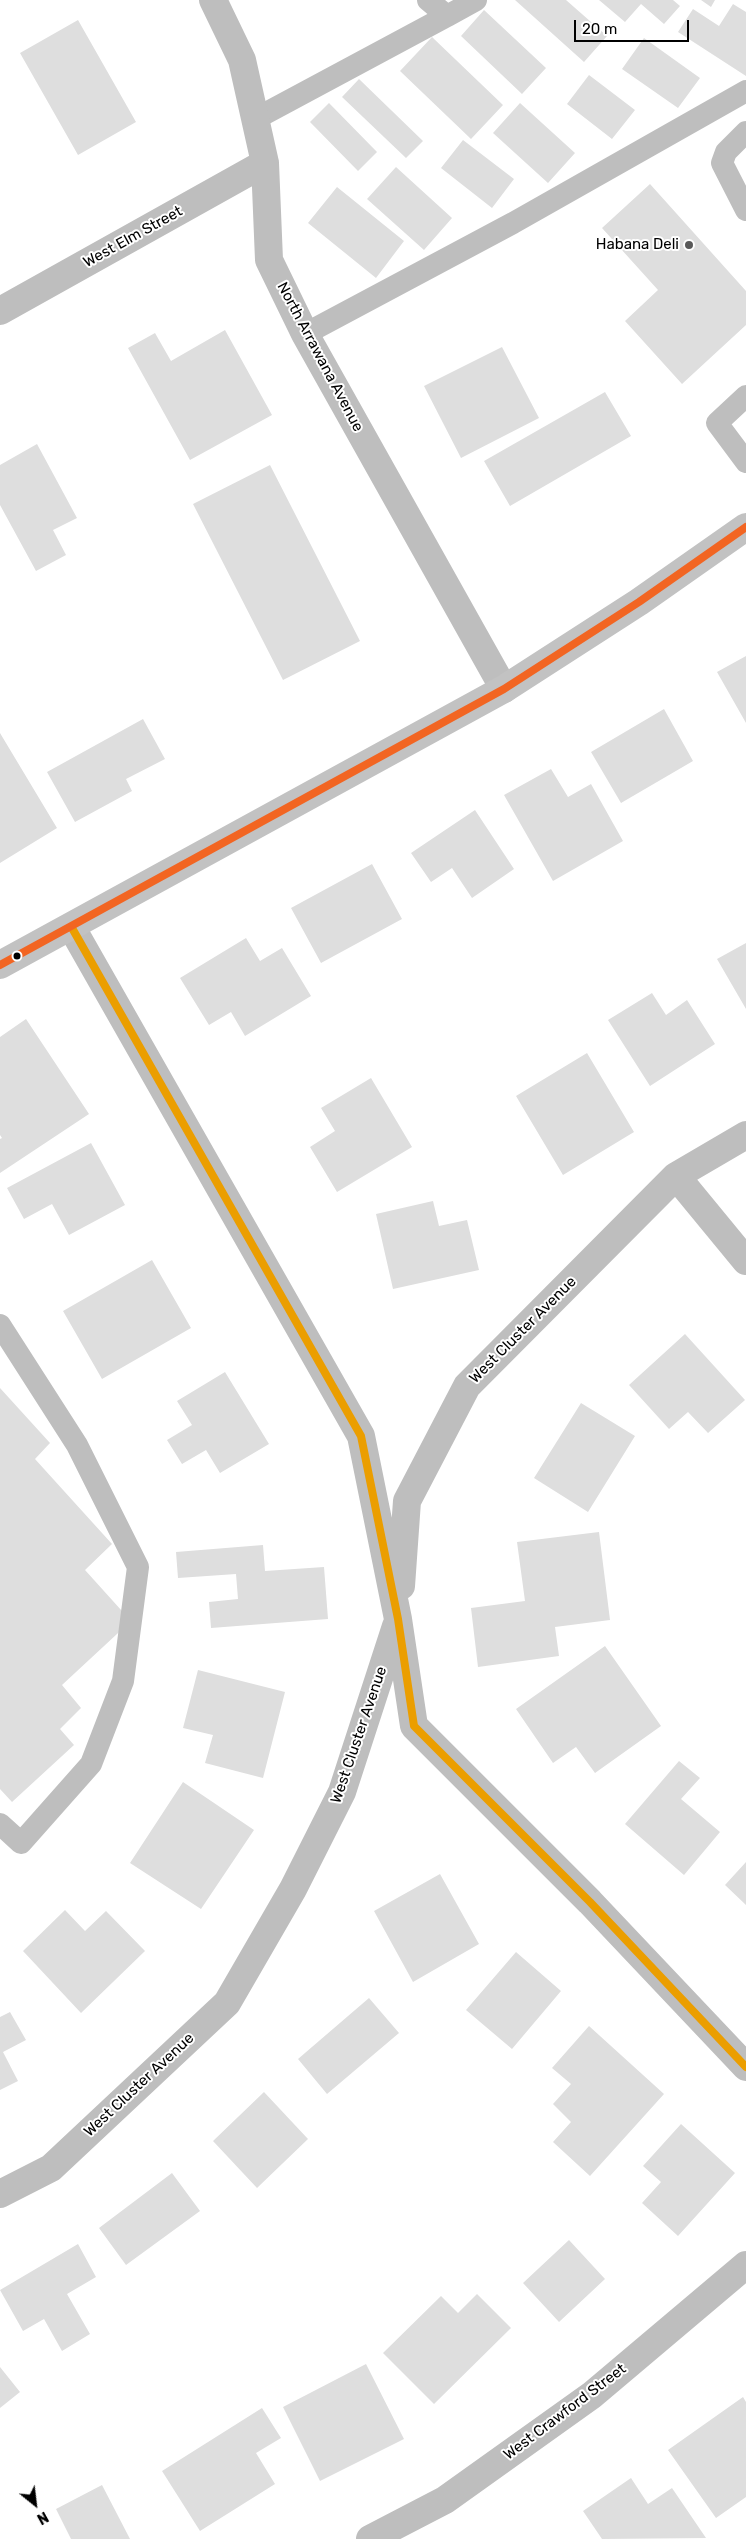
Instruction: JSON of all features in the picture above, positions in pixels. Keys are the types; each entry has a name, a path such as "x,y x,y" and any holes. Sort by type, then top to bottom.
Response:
{"main road":[{"path":"0,965 72,928 504,689 639,602 746,527"}],"street":[{"name":"North Arrawana Avenue","path":"212,0 242,60 265,163 269,260 305,334 504,689"},
{"name":"West Elm Street","path":"0,311 265,163"},
{"path":"72,928 361,1436 398,1619 414,1726 590,1902 746,2067"},
{"name":"West Cluster Avenue","path":"0,2194 51,2168 227,2003 293,1888 342,1792 398,1619 407,1501 466,1386 676,1176 746,1136"},
{"path":"676,1176 746,1261"},
{"name":"West Crawford Street","path":"370,2539 445,2500 592,2395 746,2265"}],"lane":[{"path":"428,0 447,16"},
{"path":"255,119 476,0"},
{"path":"305,334 514,223 746,91"},
{"path":"746,132 726,152 722,163 746,210"},
{"path":"746,396 717,423 746,462"},
{"path":"0,1325 77,1445 138,1568 123,1681 91,1764 21,1843 0,1824"}],"building":[{"path":"515,0 566,0 607,36 584,62"},
{"path":"599,0 673,0 680,6 664,24 641,4 625,22"},
{"path":"701,0 715,0 711,7"},
{"path":"733,4 746,12 746,76 678,32 693,9 719,26"},
{"path":"484,10 546,68 522,94 461,36"},
{"path":"78,20 136,122 78,155 20,53"},
{"path":"432,37 503,105 471,139 400,71"},
{"path":"644,38 700,78 678,108 622,69"},
{"path":"589,75 635,110 612,139 567,104"},
{"path":"359,79 423,141 406,158 342,97"},
{"path":"329,103 377,152 358,171 310,122"},
{"path":"520,103 575,153 548,183 493,133"},
{"path":"463,140 514,179 492,208 441,168"},
{"path":"396,167 452,218 424,250 367,199"},
{"path":"650,184 746,291 746,325 682,384 625,321 658,290 602,228"},
{"path":"337,187 404,241 376,278 308,223"},
{"path":"225,330 272,415 190,460 128,348 155,333 171,361"},
{"path":"502,347 539,418 461,458 424,386"},
{"path":"605,392 631,436 510,506 484,461"},
{"path":"37,444 77,518 53,530 66,555 36,571 0,505 0,465"},
{"path":"270,465 360,641 283,680 193,504"},
{"path":"746,656 746,723 717,672"},
{"path":"664,709 693,761 621,803 591,752"},
{"path":"143,719 165,759 126,779 132,791 75,822 47,772"},
{"path":"0,733 57,828 0,863"},
{"path":"551,769 568,797 591,784 623,841 553,881 504,795"},
{"path":"475,810 514,869 472,898 452,868 431,882 411,853"},
{"path":"372,864 402,919 321,963 291,908"},
{"path":"246,938 260,961 282,948 311,996 245,1036 231,1012 209,1025 180,978"},
{"path":"746,943 746,1009 717,959"},
{"path":"652,993 666,1015 687,1000 715,1044 650,1086 608,1020"},
{"path":"26,1019 89,1114 0,1173 0,1139 2,1138 0,1135 0,1037"},
{"path":"587,1053 634,1132 563,1175 516,1096"},
{"path":"371,1078 412,1147 337,1192 310,1147 335,1131 321,1108"},
{"path":"91,1143 125,1205 69,1235 52,1204 24,1219 7,1188"},
{"path":"433,1201 439,1226 467,1220 479,1270 393,1289 376,1214"},
{"path":"152,1260 191,1328 102,1379 63,1311"},
{"path":"685,1334 745,1400 708,1433 688,1412 669,1429 629,1385"},
{"path":"225,1372 269,1444 220,1473 206,1450 182,1464 167,1440 192,1425 177,1401"},
{"path":"0,1388 50,1443 35,1459 112,1544 85,1570 131,1621 62,1685 81,1708 60,1729 74,1745 12,1802 0,1789"},
{"path":"581,1403 635,1436 588,1512 534,1478"},
{"path":"599,1532 610,1620 555,1627 559,1656 478,1667 471,1608 525,1601 517,1542"},
{"path":"263,1545 265,1571 324,1567 328,1619 211,1628 209,1602 238,1599 236,1574 178,1578 176,1552"},
{"path":"605,1646 661,1726 595,1773 576,1747 553,1763 516,1709"},
{"path":"198,1670 285,1692 263,1778 205,1763 213,1735 183,1728"},
{"path":"679,1761 700,1778 681,1799 720,1832 684,1875 625,1824"},
{"path":"183,1782 254,1830 201,1909 130,1863"},
{"path":"746,1862 746,1905 725,1885"},
{"path":"440,1874 479,1944 413,1982 374,1911"},
{"path":"65,1910 85,1931 106,1911 145,1951 81,2013 23,1951"},
{"path":"516,1952 561,1991 512,2049 466,2010"},
{"path":"369,1998 399,2033 327,2094 298,2059"},
{"path":"10,2012 26,2040 3,2052 18,2081 0,2090 0,2017"},
{"path":"589,2026 664,2094 590,2176 553,2142 571,2122 553,2104 571,2084 552,2068"},
{"path":"264,2092 308,2139 257,2188 213,2141"},
{"path":"681,2124 735,2173 678,2236 642,2203 661,2182 643,2166"},
{"path":"172,2173 200,2211 126,2265 99,2228"},
{"path":"569,2240 605,2279 559,2322 523,2283"},
{"path":"78,2244 96,2277 67,2294 90,2334 62,2351 44,2319 23,2331 0,2290"},
{"path":"477,2294 511,2328 434,2404 383,2353 441,2296 458,2313"},
{"path":"366,2364 404,2439 320,2481 283,2407"},
{"path":"0,2367 20,2392 0,2408"},
{"path":"743,2397 746,2402 746,2497 716,2518 668,2450"},
{"path":"262,2408 281,2438 256,2453 275,2484 200,2531 162,2471"},
{"path":"631,2478 648,2504 672,2488 706,2538 602,2539 583,2511"},
{"path":"102,2485 130,2539 71,2539 56,2509"}],"transit line":[{"path":"0,965 504,689 639,602 746,527"},
{"path":"72,928 361,1436 398,1619 414,1726 590,1902 746,2067"}],"place":[{"name":"Habana Deli","path":"689,245"}]}
